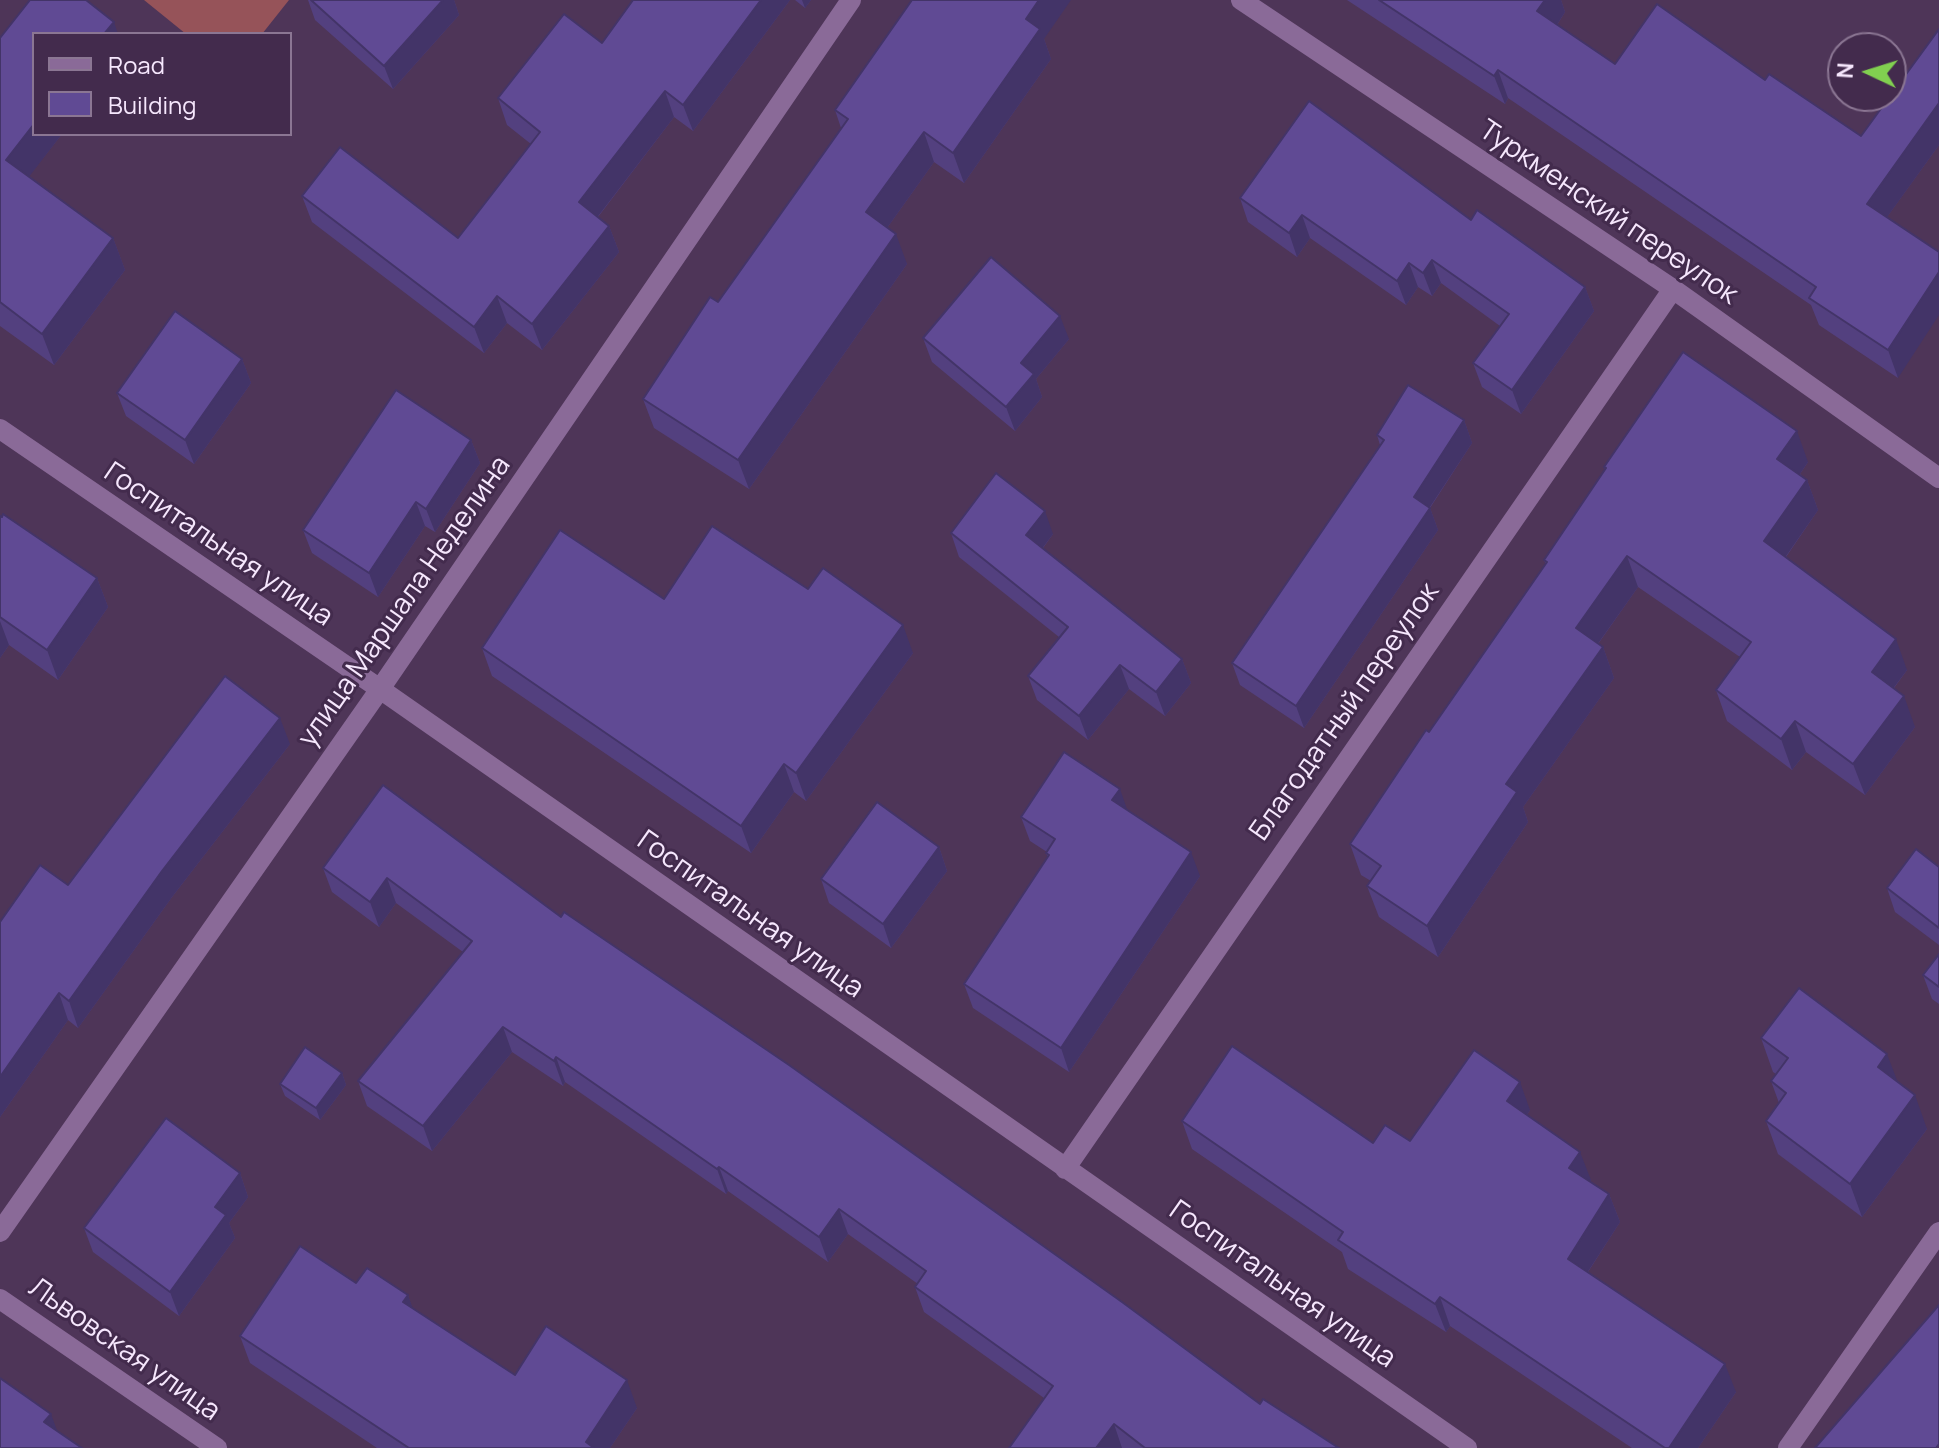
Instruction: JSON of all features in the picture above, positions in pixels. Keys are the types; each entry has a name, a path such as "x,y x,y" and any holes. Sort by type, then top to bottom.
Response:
{"street":[{"name":"улица Маршала Неделина","path":"0,1232 380,689 851,0"},
{"name":"Туркменский переулок","path":"1241,0 1673,289 1939,478"},
{"name":"Благодатный переулок","path":"1065,1169 1379,710 1673,289"},
{"name":"Госпитальная улица","path":"0,429 380,689 1467,1448"},
{"path":"1788,1448 1939,1232"},
{"name":"Львовская улица","path":"0,1299 217,1448"}],"shaded area":[{"path":"144,0 289,0 264,32 184,32"}],"building":[{"path":"30,0 86,0 114,22 106,32 32,32 32,127 6,160 113,238 42,334 0,302 0,38"},
{"path":"311,0 443,0 384,66"},
{"path":"633,0 761,0 683,105 665,91 579,202 609,226 532,324 497,296 474,327 302,196 340,147 458,238 540,132 498,98 564,14 602,43"},
{"path":"912,0 1039,0 1026,19 1040,29 953,153 924,132 866,212 896,234 738,460 643,399 710,297 718,302 848,119 835,110"},
{"path":"1379,0 1545,0 1537,11 1615,64 1657,4 1765,80 1769,74 1861,136 1878,112 1907,112 1907,73 1939,29 1939,103 1867,204 1939,252 1939,272 1888,350 1809,298 1816,287 1498,70 1494,76"},
{"path":"1309,101 1471,220 1477,210 1585,287 1512,390 1473,363 1509,314 1432,260 1423,273 1409,263 1397,281 1302,215 1289,233 1240,198"},
{"path":"991,257 1060,316 1021,363 1034,374 1006,407 923,338"},
{"path":"175,311 242,359 185,440 117,393"},
{"path":"1683,352 1797,431 1777,459 1807,480 1764,541 1896,639 1872,672 1904,696 1853,764 1795,721 1781,739 1716,690 1751,642 1627,556 1576,628 1603,647 1506,784 1517,792 1427,926 1367,886 1381,866 1350,844 1426,730 1429,732 1547,562 1544,560 1604,467"},
{"path":"1408,385 1464,420 1414,497 1430,508 1296,706 1232,663 1384,440 1377,435"},
{"path":"396,390 471,440 426,509 416,502 369,573 303,530"},
{"path":"996,473 1045,511 1026,535 1182,659 1156,692 1120,665 1079,716 1028,676 1068,627 951,533"},
{"path":"3,514 97,578 47,650 0,617 0,516"},
{"path":"712,526 808,589 823,568 903,625 796,773 784,764 741,826 482,648 560,530 664,599"},
{"path":"225,676 280,718 162,871 69,1001 59,993 0,1077 0,922 40,865 68,885"},
{"path":"1064,752 1120,789 1112,800 1191,852 1061,1048 964,984 1049,855 1046,853 1055,839 1021,817"},
{"path":"383,785 561,917 564,912 789,1065 1260,1404 1263,1399 1339,1448 1145,1448 1114,1424 1096,1448 1009,1448 1053,1386 915,1287 926,1271 839,1209 819,1237 556,1057 554,1061 503,1027 423,1126 358,1081 472,941 387,878 370,902 323,868"},
{"path":"877,802 939,847 883,924 821,879"},
{"path":"1916,849 1939,867 1939,928 1887,888"},
{"path":"1939,954 1939,987 1923,975"},
{"path":"1799,988 1887,1054 1878,1067 1915,1095 1850,1184 1766,1121 1786,1093 1771,1081 1788,1058 1761,1038"},
{"path":"1232,1046 1373,1143 1385,1125 1410,1141 1474,1050 1520,1082 1507,1101 1580,1152 1569,1168 1609,1194 1568,1259 1725,1364 1669,1448 1440,1297 1435,1304 1338,1240 1343,1232 1182,1121"},
{"path":"305,1047 342,1073 316,1108 280,1084"},
{"path":"166,1118 240,1173 215,1207 226,1215 170,1292 84,1228"},
{"path":"300,1246 356,1283 367,1268 408,1295 403,1302 515,1375 546,1326 627,1380 586,1442 594,1448 409,1448 240,1336"},
{"path":"1939,1305 1939,1444 1936,1448 1815,1448"},
{"path":"0,1378 51,1414 44,1422 82,1448 0,1448"}]}
